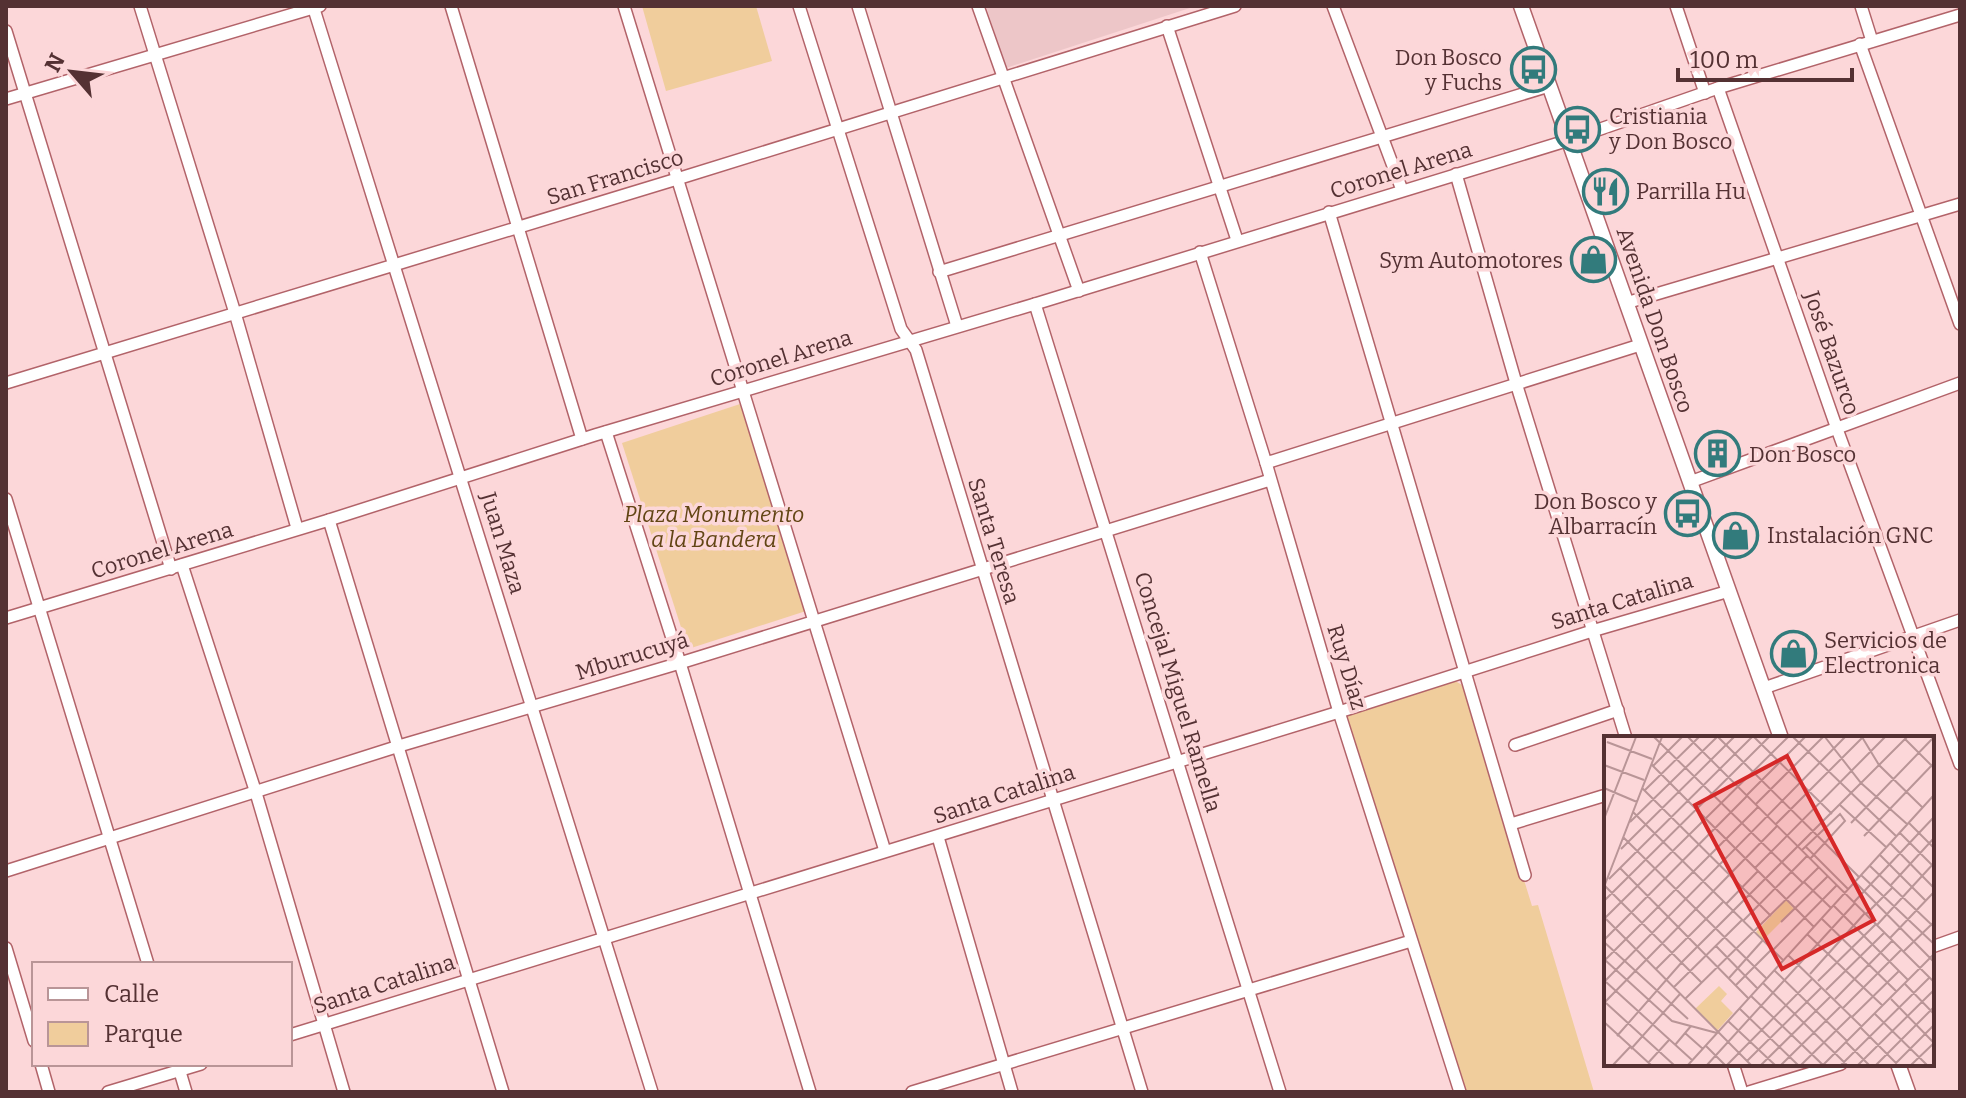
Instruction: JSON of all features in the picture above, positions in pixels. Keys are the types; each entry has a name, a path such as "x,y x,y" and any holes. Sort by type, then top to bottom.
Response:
{"main road":[{"name":"Avenida Don Bosco","path":"1521,6 1780,736"},
{"path":"1899,1066 1908,1092"}],"street":[{"path":"140,6 235,313 297,528"},
{"path":"451,6 582,439"},
{"path":"624,6 885,851"},
{"name":"Santa Teresa","path":"799,6 901,329 916,350 1142,1092"},
{"path":"858,6 957,326"},
{"path":"978,6 1079,291"},
{"name":"San Francisco","path":"6,383 1235,6"},
{"path":"1333,6 1402,190"},
{"path":"1676,6 1705,93"},
{"path":"1861,6 1866,43 1920,216 1960,324"},
{"path":"6,99 316,7"},
{"name":"Juan Maza","path":"316,7 391,265 462,477 652,1092"},
{"name":"Coronel Arena","path":"6,618 582,439 1079,291 1569,140 1718,88 1960,15"},
{"path":"1167,26 1237,240"},
{"path":"6,31 104,353 256,793 344,1092"},
{"path":"939,272 1549,86"},
{"name":"José Bazurco","path":"1718,88 1837,429 1960,764"},
{"path":"1456,174 1516,383 1625,736"},
{"path":"1626,303 1960,204"},
{"path":"1329,212 1525,875"},
{"name":"Ruy Díaz","path":"1200,252 1339,712 1460,1092"},
{"name":"Concejal Miguel Ramella","path":"1035,304 1280,1092"},
{"path":"1266,463 1640,345"},
{"path":"1690,482 1960,383"},
{"path":"606,432 680,663 810,1092"},
{"name":"Mburucuyá","path":"6,871 399,746 534,708 1270,480"},
{"path":"6,499 147,962"},
{"path":"329,520 503,1092"},
{"name":"Santa Catalina","path":"292,1034 468,978 938,837 1464,670 1729,591"},
{"path":"1764,688 1960,620"},
{"path":"1515,745 1618,710"},
{"path":"1511,824 1604,796"},
{"path":"938,837 1012,1092"},
{"path":"1934,946 1960,937"},
{"path":"912,1092 1411,941"},
{"path":"6,948 32,1034"},
{"path":"42,1066 49,1092"},
{"path":"1734,1066 1742,1092"},
{"path":"1749,1092 1834,1066"},
{"path":"108,1092 179,1067 186,1092"}],"shaded area":[{"path":"986,6 1196,6 1006,68"}],"green space":[{"path":"642,6 756,6 772,61 666,91"},
{"name":"Plaza Monumento a la Bandera","path":"740,404 806,611 688,649 622,443"},
{"path":"1455,681 1464,686 1532,906 1538,905 1594,1092 1466,1092 1346,719 1349,715"}],"place":[{"name":"Don Bosco y Fuchs","path":"1533,70"},
{"name":"Cristiania y Don Bosco","path":"1578,129"},
{"name":"Parrilla Hu","path":"1605,191"},
{"name":"Sym Automotores","path":"1594,260"},
{"name":"Don Bosco","path":"1718,454"},
{"name":"Don Bosco y Albarracín","path":"1688,514"},
{"name":"Instalación GNC","path":"1736,535"},
{"name":"Servicios de Electronica","path":"1793,653"}]}
